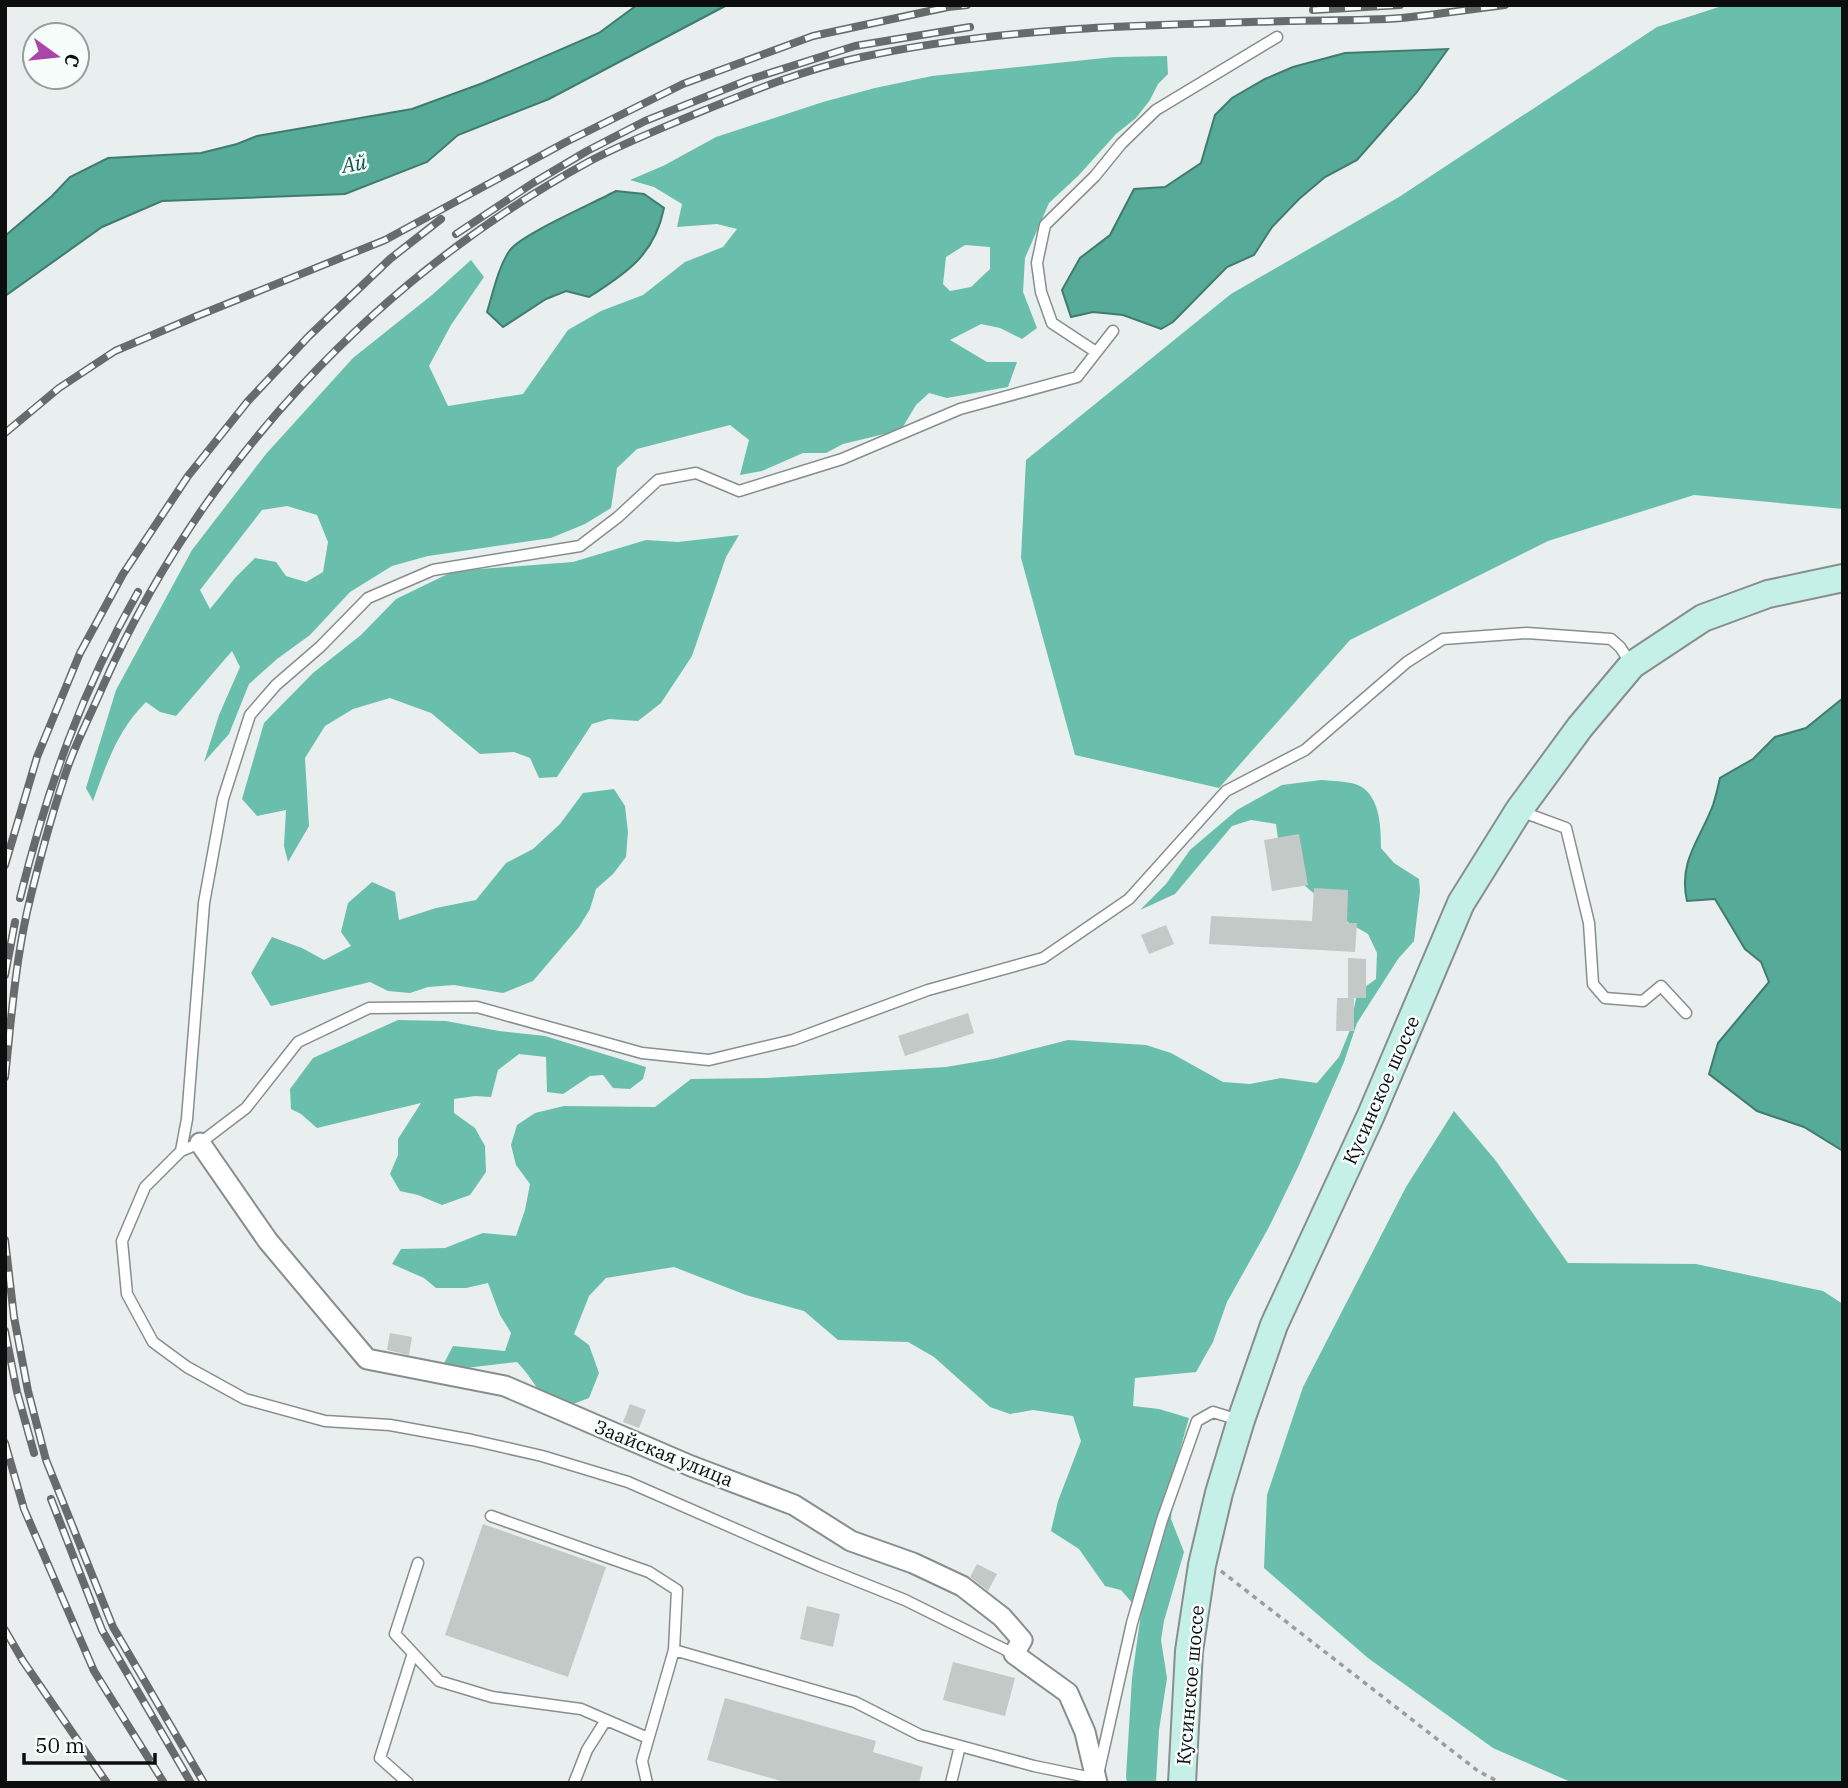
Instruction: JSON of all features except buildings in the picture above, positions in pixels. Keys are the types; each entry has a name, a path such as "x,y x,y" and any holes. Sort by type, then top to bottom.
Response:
{"main road":[{"name":"Кусинское шоссе","path":"1182,1783 1189,1651 1202,1565 1219,1493 1241,1420 1274,1325 1371,1115 1461,903 1519,810 1580,727 1632,665 1703,618 1768,594 1843,578"}],"street":[{"name":"Заайская улица","path":"200,1143 268,1241 367,1359 505,1386 691,1466 794,1505 851,1541 913,1563 962,1586 1002,1617 1022,1640 1014,1654"},
{"path":"1014,1654 1068,1693 1085,1732 1097,1781"}],"lane":[{"path":"1096,352 1052,323 1041,292 1037,263 1045,225 1156,110 1277,37"},
{"path":"181,1151 187,1119 204,903 223,799 250,715 276,685 320,647 368,598 433,570 580,546 618,517 658,480 696,472 739,491 842,459 960,409 1077,377 1113,331"},
{"path":"1014,1654 905,1600 628,1482 542,1456 472,1440 390,1425 325,1421 245,1399 187,1367 153,1342 127,1294 122,1241 145,1186 181,1151 200,1143 246,1108 298,1042 369,1009 477,1007 642,1054 709,1060 793,1040 928,990 1043,958 1129,899 1226,791 1305,750 1406,662 1443,639 1527,633 1611,639 1632,665"},
{"path":"1519,810 1566,828 1589,923 1592,984 1605,998 1643,1000 1661,986 1686,1013"},
{"path":"674,1650 855,1702 920,1735 1097,1781 1132,1623 1162,1520 1197,1421 1213,1412 1241,1420"},
{"path":"491,1516 649,1572 677,1590 674,1650 642,1761 647,1783"},
{"path":"418,1563 394,1634 439,1681 492,1697 581,1709 648,1738"},
{"path":"408,1783 380,1758 413,1653"},
{"path":"574,1783 587,1751 606,1720"},
{"path":"951,1783 960,1746"}],"path":[{"path":"1202,1565 1223,1572 1478,1771 1501,1783"}],"shaded area":[{"path":"1725,5 1843,5 1843,509 1694,495 1548,541 1350,640 1219,788 1075,755 1021,558 1026,460 1231,294 1399,197 1657,27"},
{"path":"1167,56 1168,74 1158,84 1136,118 1116,134 1049,203 1025,258 1023,292 1037,328 1022,339 1000,328 981,324 950,340 987,362 1017,362 1008,387 947,398 929,393 916,405 901,430 843,444 826,453 803,453 762,471 740,475 749,440 730,425 637,449 617,468 611,508 585,524 551,538 428,556 392,566 350,592 310,635 249,684 229,734 204,762 219,715 240,667 232,651 176,716 160,712 146,702 120,736 93,801 86,788 116,690 192,550 266,454 353,358 471,260 484,277 451,325 429,366 448,406 523,394 568,330 601,311 643,295 685,262 723,247 737,229 717,224 677,227 682,204 654,187 630,180 665,165 716,137 875,88 932,76 1114,57","holes":["965,245 990,247 990,269 971,287 950,291 943,284 946,257","287,506 317,515 328,542 323,572 306,582 286,576 276,562 255,558 210,609 200,590 262,510"]},
{"path":"739,535 726,557 692,656 661,703 638,721 609,719 592,724 557,777 539,778 530,758 514,752 480,754 431,713 390,698 353,709 325,726 305,758 309,826 288,862 284,846 286,810 257,816 242,799 264,723 313,673 361,635 396,599 454,571 573,562 646,540 678,542"},
{"path":"1321,780 1360,786 1372,797 1378,813 1381,848 1394,863 1419,879 1414,941 1398,959 1357,1023 1344,1062 1299,1165 1269,1227 1227,1302 1213,1342 1196,1372 1135,1378 1133,1406 1159,1409 1189,1418 1175,1467 1171,1519 1184,1552 1161,1640 1167,1678 1159,1730 1156,1783 1127,1783 1126,1776 1132,1678 1141,1613 1121,1590 1105,1586 1079,1549 1051,1531 1058,1501 1081,1441 1073,1416 1033,1410 1010,1414 990,1407 934,1357 908,1342 838,1340 804,1311 746,1295 674,1267 606,1278 589,1296 574,1334 589,1345 599,1373 589,1398 554,1411 517,1362 440,1371 453,1346 505,1351 511,1333 500,1315 488,1283 466,1288 436,1288 424,1278 392,1264 401,1249 445,1248 483,1233 516,1236 530,1184 516,1165 511,1145 517,1125 535,1113 564,1106 655,1107 691,1079 766,1078 946,1067 993,1059 1068,1040 1146,1045 1171,1053 1223,1082 1250,1084 1281,1078 1317,1083 1339,1057 1350,1030 1357,993 1376,979 1377,953 1368,934 1349,923 1304,885 1279,846 1276,824 1251,820 1232,826 1175,894 1140,910 1166,884 1190,850 1237,810 1282,785"},
{"path":"614,789 625,806 628,832 626,857 613,874 596,889 590,909 579,927 533,981 503,993 454,985 428,987 410,993 388,991 370,982 271,1006 251,973 272,937 324,960 351,946 341,932 348,903 372,882 395,892 399,920 436,908 476,900 506,863 533,849 560,824 583,793"},
{"path":"398,1020 446,1021 545,1036 646,1067 643,1079 630,1089 613,1088 603,1075 590,1076 563,1094 547,1092 546,1057 519,1054 498,1070 491,1097 454,1099 454,1113 475,1128 485,1146 486,1172 470,1195 442,1205 400,1191 390,1174 398,1155 398,1139 421,1103 317,1128 291,1109 290,1089 313,1058"},
{"path":"1454,1111 1496,1161 1568,1263 1696,1264 1823,1291 1843,1304 1843,1783 1573,1783 1493,1748 1368,1658 1264,1568 1267,1495 1303,1387 1406,1187"}],"water":[{"name":"Ай","path":"637,5 727,5 549,99 458,135 427,162 345,194 162,201 102,227 5,296 5,236 70,177 108,158 201,153 257,136 412,109 483,83 599,33"},
{"path":"1448,49 1417,92 1357,160 1325,177 1299,199 1272,227 1254,255 1227,267 1173,322 1161,329 1123,315 1093,312 1071,317 1062,290 1080,258 1110,235 1134,189 1165,187 1201,163 1215,115 1232,98 1293,67 1345,53"},
{"path":"616,191 644,194 664,208 654,238 637,261 589,297 566,291 546,299 503,327 487,312 499,272 510,250 517,243"},
{"path":"1843,698 1843,1151 1804,1127 1757,1111 1709,1074 1718,1043 1769,982 1761,962 1745,949 1715,899 1687,901 1685,874 1692,851 1713,805 1720,778 1753,759 1775,737 1806,728"}],"railway":[{"path":"5,433 59,388 115,351 385,240 566,142 683,84 813,36 967,5"},
{"path":"1313,10 1400,5"},
{"path":"5,1077 23,932 50,824 79,739 144,604 191,526 244,453 303,384 368,320 438,261 512,208 590,161 642,136 777,82 862,57 1020,33 1180,24 1387,19 1505,5"},
{"path":"456,234 533,183 645,121 748,80 855,46 970,27"},
{"path":"5,865 37,757 80,653 123,574 188,476 248,401 309,336 390,259 441,219"},
{"path":"20,898 42,818 68,741 100,666 138,592"},
{"path":"5,975 15,922"},
{"path":"5,1240 14,1317 28,1391 46,1460 113,1627 204,1783"},
{"path":"5,1331 17,1392 34,1453"},
{"path":"5,1443 24,1509 94,1671 164,1783"},
{"path":"51,1499 102,1630 191,1783"},
{"path":"5,1630 23,1661 107,1783"}]}
